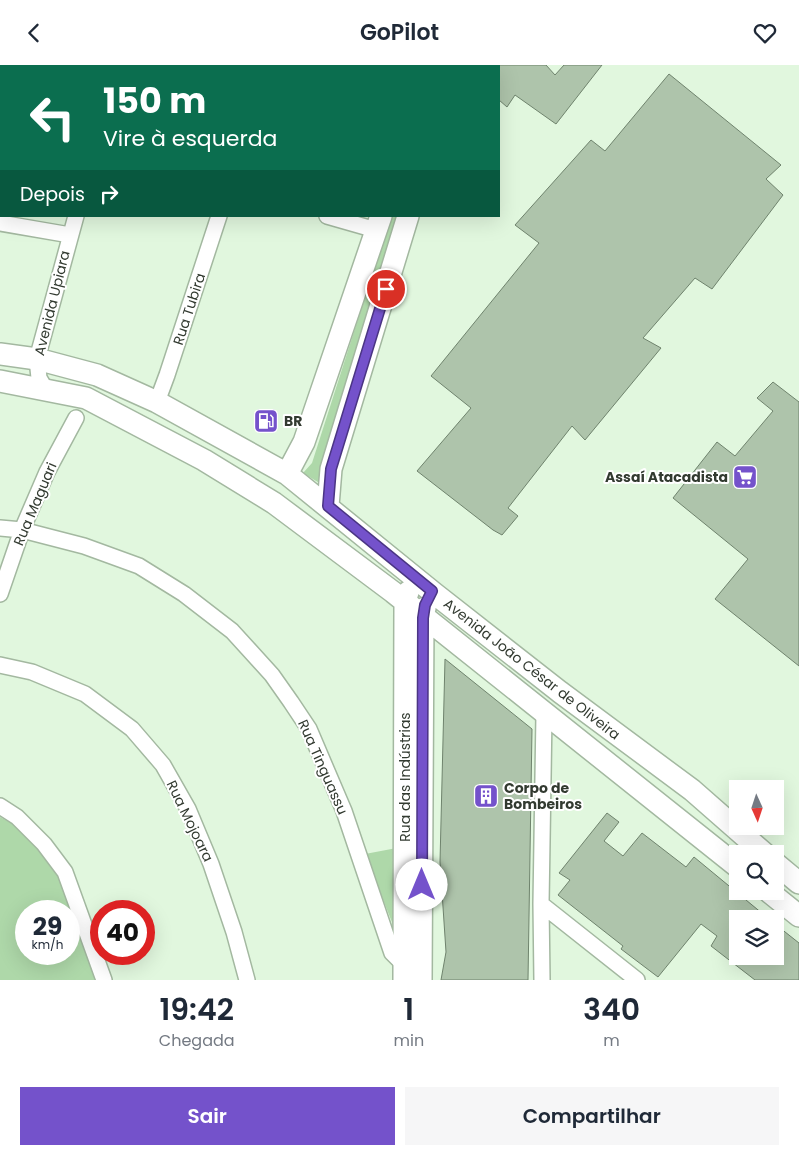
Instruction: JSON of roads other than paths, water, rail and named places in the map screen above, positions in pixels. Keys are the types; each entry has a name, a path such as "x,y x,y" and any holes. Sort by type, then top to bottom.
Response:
{"main road":[{"path":"328,506 331,469 408,217"},
{"path":"287,474 304,442 378,223"},
{"name":"Avenida João César de Oliveira","path":"0,354 37,359 96,375 157,402 287,474 560,692 692,790 755,845"},
{"name":"Avenida João César de Oliveira","path":"0,381 86,398 204,459 274,503 405,602 729,860"},
{"name":"Rua das Indústrias","path":"413,576 405,602 413,971"},
{"name":"Rua das Indústrias","path":"413,971 423,618 425,605 432,591"},
{"path":"784,870 799,883"},
{"path":"779,900 799,916"}],"street":[{"name":"Avenida Upiara","path":"46,390 39,378 37,359 76,217"},
{"name":"Rua Tubira","path":"157,402 219,217"},
{"path":"334,217 378,223"},
{"path":"0,223 70,235"},
{"name":"Rua Maguari","path":"0,594 22,530 47,472 76,418"},
{"name":"Rua Tinguassu","path":"0,528 22,530 84,546 139,566 184,594 232,631 272,675 292,702 308,729 344,811 392,953 413,971"},
{"name":"Rua Mojoara","path":"0,665 32,672 85,694 132,729 163,765 188,809 211,864 234,932 247,980"},
{"path":"542,980 544,714"},
{"path":"0,806 17,817 44,844 65,872 104,980"},
{"path":"542,904 636,980"}],"place":[{"name":"BR","path":"266,421"},
{"name":"Assaí Atacadista","path":"745,477"},
{"name":"Corpo de Bombeiros","path":"486,796"}]}
